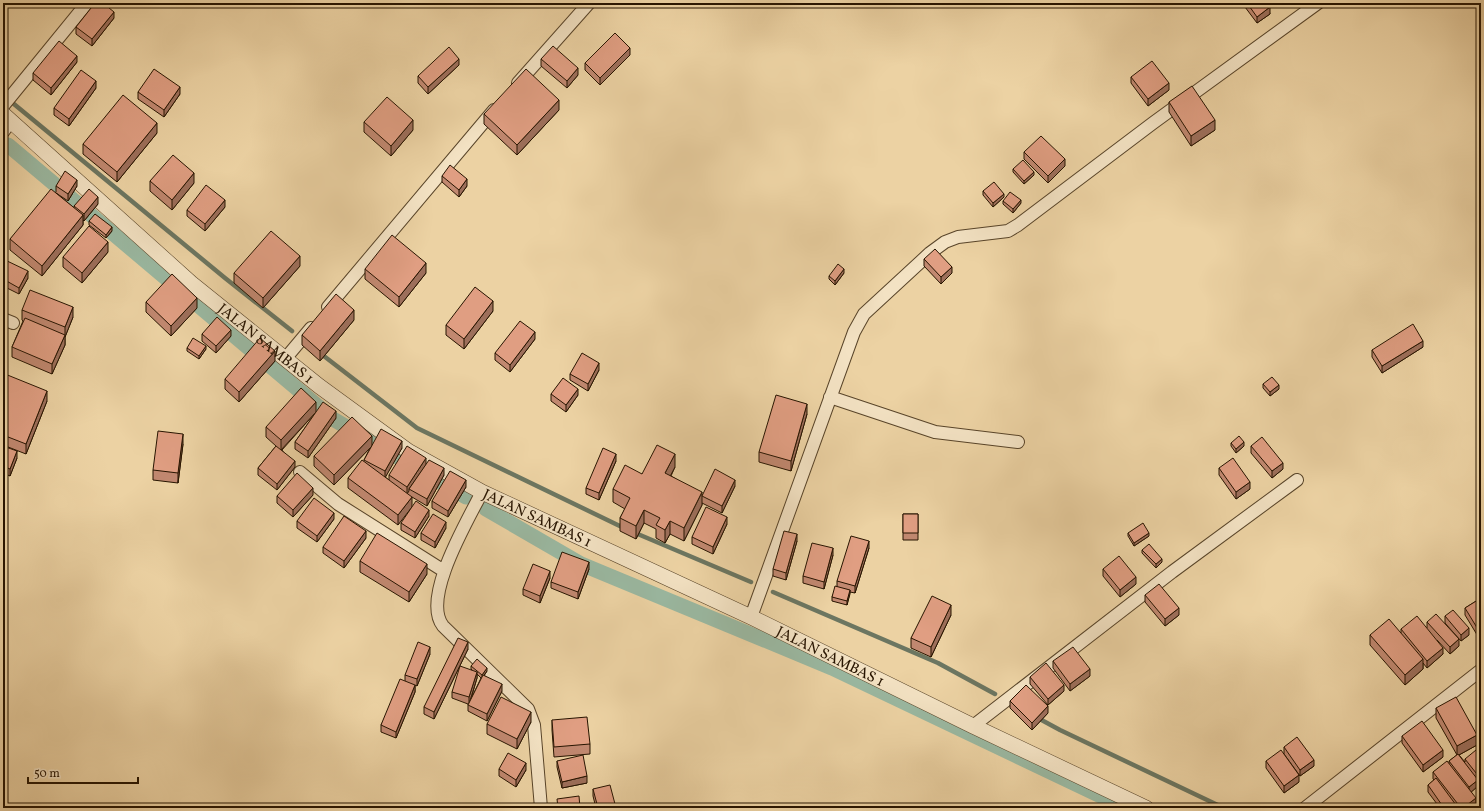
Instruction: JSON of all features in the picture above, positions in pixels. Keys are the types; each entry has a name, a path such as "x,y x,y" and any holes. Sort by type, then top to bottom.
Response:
{"street":[{"path":"3,106 87,3"},
{"path":"285,358 505,97 589,3"},
{"path":"751,617 854,332 864,314 930,253 953,238 997,234 1008,231 1018,225 1153,123 1318,3"},
{"name":"JALAN SAMBAS 1","path":"6,122 191,283 319,386 408,451 482,492 751,617 973,726 1146,808"},
{"path":"830,397 935,432 1018,442"},
{"path":"300,472 338,504 444,571"},
{"path":"973,726 1172,572 1297,480"},
{"path":"482,492 444,571 436,603 438,620 528,709 532,716 534,724 541,808"},
{"path":"1305,808 1481,670"}],"building":[{"path":"95,3 103,3 114,12 92,39 76,27"},
{"path":"1247,3 1267,3 1270,7 1257,17"},
{"path":"615,33 630,48 600,78 585,63"},
{"path":"59,41 77,56 51,88 33,73"},
{"path":"553,46 578,68 567,81 541,59"},
{"path":"449,47 459,59 428,87 418,76"},
{"path":"1152,61 1169,83 1148,99 1131,77"},
{"path":"154,69 180,87 164,110 138,92"},
{"path":"526,69 559,100 517,145 484,114"},
{"path":"81,70 96,81 69,119 54,108"},
{"path":"1192,86 1215,120 1191,136 1169,102"},
{"path":"123,95 157,123 117,172 83,144"},
{"path":"387,97 413,120 391,146 364,122"},
{"path":"1041,136 1065,159 1048,176 1024,152"},
{"path":"173,155 194,173 172,200 150,181"},
{"path":"1023,160 1034,172 1024,181 1013,169"},
{"path":"450,165 467,179 459,190 442,176"},
{"path":"65,171 77,180 68,194 56,186"},
{"path":"994,182 1004,194 993,203 983,191"},
{"path":"206,185 225,200 205,224 187,210"},
{"path":"51,189 83,215 42,266 10,239"},
{"path":"89,189 98,197 84,214 74,206"},
{"path":"1010,192 1021,200 1013,209 1003,201"},
{"path":"95,214 112,227 106,235 89,221"},
{"path":"89,226 108,242 82,273 63,257"},
{"path":"271,231 300,256 263,298 234,273"},
{"path":"392,235 426,263 399,297 365,269"},
{"path":"935,249 952,267 941,277 924,259"},
{"path":"3,259 28,271 19,288 3,279"},
{"path":"838,264 844,269 835,281 829,276"},
{"path":"172,274 197,298 171,326 146,302"},
{"path":"475,287 493,301 464,339 446,325"},
{"path":"30,290 73,307 65,327 22,310"},
{"path":"336,294 354,310 320,351 302,335"},
{"path":"217,317 231,330 216,346 202,334"},
{"path":"25,318 65,335 52,364 12,347"},
{"path":"520,321 535,332 510,365 495,353"},
{"path":"1413,324 1423,341 1382,366 1372,350"},
{"path":"193,338 206,346 199,356 187,348"},
{"path":"260,338 275,351 239,392 225,379"},
{"path":"582,353 599,363 588,384 570,374"},
{"path":"5,374 47,391 26,444 3,435 3,380"},
{"path":"1272,377 1279,385 1270,392 1263,384"},
{"path":"563,378 578,389 566,405 551,394"},
{"path":"301,388 316,402 281,440 266,427"},
{"path":"776,395 807,404 791,461 759,452"},
{"path":"323,402 336,411 308,451 295,442"},
{"path":"352,417 372,436 334,475 314,456"},
{"path":"381,429 402,441 385,471 364,460"},
{"path":"158,431 183,434 178,473 153,470"},
{"path":"1239,436 1244,442 1236,449 1231,443"},
{"path":"1262,437 1283,463 1272,471 1251,446"},
{"path":"657,445 675,454 665,473 702,492 684,528 670,521 665,530 656,525 660,518 644,510 636,526 620,518 630,498 613,489 625,465 642,474"},
{"path":"3,446 17,451 10,469 3,466"},
{"path":"276,446 295,461 277,484 258,468"},
{"path":"407,446 426,458 407,487 389,475"},
{"path":"603,448 616,454 599,493 586,488"},
{"path":"1233,458 1250,482 1236,492 1219,468"},
{"path":"362,460 412,497 398,515 348,478"},
{"path":"429,460 444,468 427,499 409,489"},
{"path":"715,469 735,480 722,506 702,496"},
{"path":"450,471 466,480 448,511 432,501"},
{"path":"297,473 313,488 293,510 277,496"},
{"path":"3,476 7,478 3,487"},
{"path":"314,498 334,513 317,536 297,521"},
{"path":"416,501 429,510 415,532 401,523"},
{"path":"706,507 727,517 713,547 692,537"},
{"path":"433,514 446,522 435,542 421,533"},
{"path":"903,514 918,514 918,533 903,533"},
{"path":"344,516 366,531 344,561 323,547"},
{"path":"1143,523 1149,533 1134,543 1128,533"},
{"path":"784,531 797,534 786,573 773,569"},
{"path":"377,533 427,564 409,592 360,561"},
{"path":"851,536 869,541 855,586 837,581"},
{"path":"812,543 833,548 824,582 803,576"},
{"path":"1149,544 1162,559 1156,564 1142,550"},
{"path":"562,552 589,562 578,592 551,582"},
{"path":"1119,556 1136,577 1120,590 1103,569"},
{"path":"533,564 550,571 540,596 523,589"},
{"path":"1159,584 1179,608 1165,619 1145,595"},
{"path":"835,586 850,590 847,601 832,597"},
{"path":"932,596 951,605 931,647 911,638"},
{"path":"1481,598 1481,630 1479,631 1465,608"},
{"path":"1453,610 1469,628 1461,635 1445,616"},
{"path":"1436,614 1459,639 1450,647 1427,622"},
{"path":"1417,616 1443,648 1427,661 1401,629"},
{"path":"1389,619 1423,659 1405,675 1370,635"},
{"path":"458,638 468,642 434,712 424,707"},
{"path":"418,642 430,647 417,679 405,675"},
{"path":"1073,647 1090,669 1070,684 1053,661"},
{"path":"477,659 487,668 482,675 471,666"},
{"path":"1046,663 1064,685 1048,699 1030,677"},
{"path":"460,666 477,672 469,697 452,692"},
{"path":"483,675 502,684 487,714 468,705"},
{"path":"400,679 415,685 396,732 381,725"},
{"path":"1026,685 1048,706 1032,723 1010,701"},
{"path":"501,697 531,712 517,739 487,724"},
{"path":"1456,697 1477,735 1457,746 1436,708"},
{"path":"587,717 590,744 554,747 552,720"},
{"path":"1422,721 1443,750 1423,765 1402,736"},
{"path":"1297,737 1314,760 1300,770 1284,747"},
{"path":"1281,750 1299,775 1284,786 1266,761"},
{"path":"1476,750 1481,756 1481,778 1465,759"},
{"path":"508,753 526,763 516,780 499,769"},
{"path":"1458,754 1478,780 1469,787 1449,761"},
{"path":"583,755 587,776 562,782 557,761"},
{"path":"1447,761 1476,798 1463,808 1461,808 1433,772"},
{"path":"1436,778 1456,805 1451,808 1444,808 1428,785"},
{"path":"610,785 615,804 598,808 593,789"},
{"path":"579,796 580,808 558,808 557,799"}],"waterway":[{"path":"3,95 225,278 292,331"},
{"path":"8,145 333,419 466,497"},
{"path":"320,353 417,428 626,529"},
{"path":"486,509 581,564 832,668 1126,808"},
{"path":"633,532 751,582"},
{"path":"773,592 938,663 995,694"},
{"path":"1036,717 1060,730 1224,808"}]}
